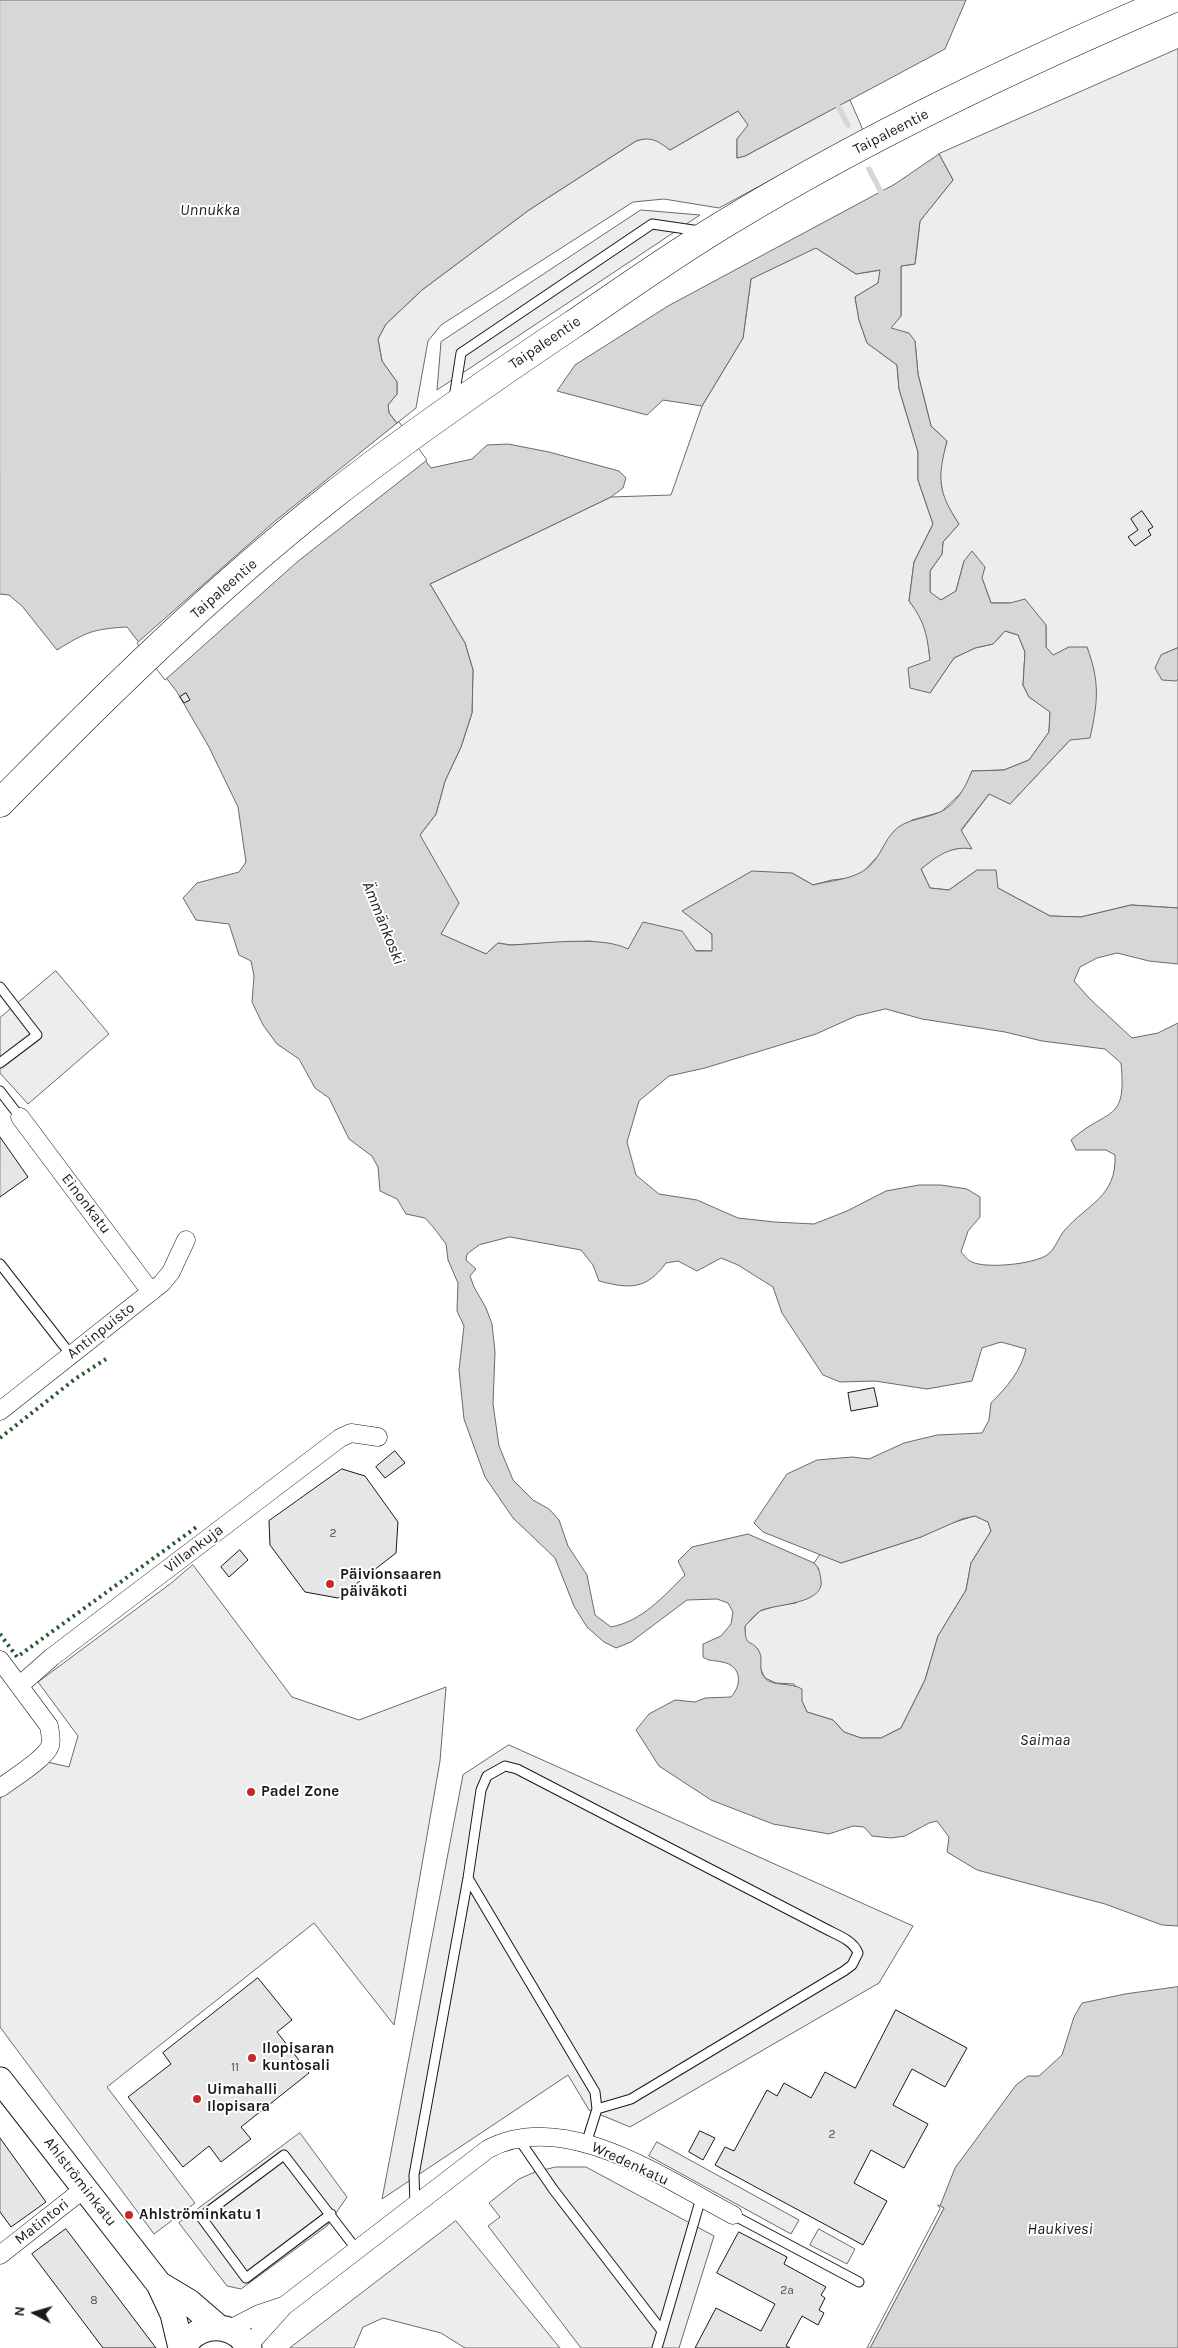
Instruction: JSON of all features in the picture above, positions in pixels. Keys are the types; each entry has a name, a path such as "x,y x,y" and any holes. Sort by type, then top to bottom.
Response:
{"highway":[{"name":"Taipaleentie","path":"0,803 140,664 207,602 330,498 452,406 710,233 867,143 1067,44 1170,0"}],"street":[{"name":"Einonkatu","path":"20,1117 151,1292"},
{"name":"Antinpuisto","path":"0,1411 151,1292 171,1272 186,1240"},
{"name":"Villankuja","path":"19,1686 67,1646 340,1438 351,1434 378,1437"},
{"path":"0,1660 49,1726 51,1736 50,1747 44,1755 0,1788"},
{"name":"Ahlströminkatu","path":"0,2080 159,2284 173,2314 182,2348"},
{"name":"Wredenkatu","path":"248,2347 284,2306 488,2149 504,2141 548,2136 586,2144 626,2159 733,2215"},
{"name":"Matintori","path":"0,2255 84,2188"},
{"name":"Ahlströminkatu","path":"159,2284 189,2302 224,2328 240,2336 248,2347"},
{"name":"Wredenkatu","path":"224,2328 284,2306"},
{"path":"182,2348 196,2333 206,2328 224,2328"}],"lane":[{"path":"452,406 461,353 652,224 710,233"},
{"path":"0,987 37,1034 0,1063"},
{"path":"0,1091 20,1117"},
{"path":"0,1264 71,1355"},
{"path":"415,2206 414,2175 484,1779 500,1768 510,1766 808,1920 855,1946 858,1953 856,1960 844,1971 631,2099 597,2109"},
{"path":"468,1878 595,2092 597,2109 586,2144"},
{"path":"518,2138 553,2190 662,2330"},
{"path":"331,2214 246,2278 201,2217 284,2155 331,2214 357,2250"},
{"path":"657,2348 701,2198"},
{"name":"Wredenkatu","path":"733,2215 859,2282"}],"shaded area":[{"path":"1178,49 1178,648 1162,655 1175,681 1178,679 1178,908 1131,905 1081,917 1050,916 998,888 977,870 949,890 930,888 921,869 942,852 965,847 961,831 990,793 1010,804 1070,740 1069,647 1053,656 1046,647 1046,625 1010,603 991,603 982,578 964,561 956,591 941,600 930,593 930,571 942,554 943,542 959,524 944,502 939,470 947,441 931,426 918,374 915,341 890,328 901,316 901,266 915,264 920,221 953,180 939,154"},
{"path":"850,100 863,130 719,208 664,199 633,202 441,325 428,341 416,408 397,423 389,413 388,405 397,394 397,382 382,361 378,339 386,324 422,290 529,210 636,141 647,138 656,139 670,150 738,111 749,125 737,139 737,158 745,156"},
{"path":"641,210 700,215 437,390 441,342"},
{"path":"816,248 856,274 881,270 878,283 855,297 859,320 867,343 897,365 899,389 918,452 918,480 933,524 914,562 909,601 921,616 927,632 930,660 930,693 954,658 975,648 993,644 1005,631 1018,635 1025,652 1023,685 1029,697 1050,711 1049,732 1029,760 1004,770 972,771 964,790 941,812 912,820 863,872 850,878 813,885 792,873 683,911 712,934 713,951 628,949 590,941 510,945 498,943 486,954 440,934 420,835 436,814 445,781 461,747 472,713 473,670 465,643 430,584 611,497 671,495 702,406 743,338 751,279"},
{"path":"56,971 109,1034 28,1104 0,1073 0,1018"},
{"path":"975,1516 988,1522 991,1531 971,1563 966,1590 938,1636 925,1680 901,1728 881,1738 861,1738 844,1732 833,1720 807,1712 794,1684 776,1683 765,1678 760,1668 758,1649 745,1638 745,1626 760,1611 796,1603 819,1569 814,1563 821,1553 841,1563 921,1537 946,1525"},
{"path":"193,1565 292,1697 359,1720 446,1687 440,1761 394,2025 314,1923 107,2087 195,2203 154,2234 0,2027 0,1798 47,1762 69,1767 78,1736 38,1682"},
{"path":"509,1745 913,1926 879,1983 630,2127 589,2110 568,2075 382,2199 463,1775"},
{"path":"300,2133 347,2197 327,2226 241,2289 227,2286 179,2223"},
{"path":"657,2142 799,2220 791,2234 649,2156"},
{"path":"556,2167 586,2167 714,2236 679,2348 581,2348 488,2226 500,2217 489,2203 519,2179 535,2172"},
{"path":"456,2221 560,2348 465,2348 441,2333 383,2318 363,2327 354,2348 290,2348"},
{"path":"819,2229 855,2249 847,2264 810,2245"}],"water":[{"path":"0,0 966,0 945,49 745,156 737,158 737,139 748,125 738,111 670,150 654,140 636,141 529,210 422,290 386,324 378,339 382,361 397,382 397,394 388,405 389,413 431,468 472,459 487,445 508,444 549,452 619,471 626,478 623,488 611,497 430,584 465,643 473,670 472,713 461,747 445,781 436,814 420,835 459,903 441,934 486,954 498,943 510,945 587,941 603,942 628,949 643,922 682,931 696,951 712,951 712,934 682,911 752,871 792,873 813,885 839,880 862,872 875,860 894,831 899,827 940,812 951,805 963,789 972,771 1004,770 1029,760 1049,732 1050,712 1029,697 1023,685 1025,652 1018,635 1005,631 993,644 975,648 954,658 930,693 910,688 908,668 930,660 924,629 919,616 909,601 914,562 933,524 918,480 918,452 899,389 897,365 867,343 859,320 855,297 878,283 880,270 856,274 816,248 751,279 743,338 702,406 663,400 647,415 557,391 575,365 668,306 895,184 939,154 953,180 920,221 915,264 901,266 901,316 891,328 909,333 915,341 918,374 931,426 947,441 942,466 941,485 947,503 959,524 943,542 942,554 930,571 930,592 941,600 956,591 964,561 972,551 985,567 982,578 991,603 1010,603 1025,599 1046,625 1046,647 1053,655 1069,647 1087,647 1096,682 1096,703 1090,738 1070,740 1010,804 989,794 961,830 972,849 951,850 938,856 921,869 930,888 949,890 977,870 996,870 998,888 1050,916 1081,917 1131,905 1178,908 1178,964 1149,961 1117,953 1097,958 1080,967 1074,981 1090,999 1132,1038 1158,1033 1178,1023 1178,1926 1162,1925 1105,1904 977,1870 947,1852 949,1837 937,1821 929,1823 905,1836 891,1838 872,1836 864,1827 853,1826 829,1834 773,1824 711,1800 659,1766 636,1730 649,1714 675,1700 695,1702 705,1698 731,1697 735,1692 738,1676 733,1667 703,1657 703,1644 721,1636 731,1624 733,1612 728,1603 717,1599 687,1600 631,1642 616,1648 604,1642 587,1627 574,1606 555,1558 513,1518 485,1477 464,1419 459,1370 464,1326 457,1311 458,1283 448,1260 446,1244 425,1218 406,1214 397,1199 380,1191 378,1167 372,1156 349,1139 329,1098 315,1088 299,1059 277,1044 263,1025 252,1002 254,976 251,961 239,955 229,924 196,920 183,898 197,883 239,872 246,862 238,807 209,747 177,692 127,627 90,632 57,650 22,606 9,595 0,594","holes":["886,1009 922,1019 1005,1032 1042,1041 1105,1049 1121,1063 1122,1082 1118,1105 1112,1112 1071,1140 1076,1150 1106,1150 1115,1155 1111,1181 1099,1199 1064,1231 1047,1255 1032,1261 1010,1265 979,1264 969,1260 961,1252 968,1231 980,1217 980,1197 967,1189 941,1185 919,1185 886,1191 847,1211 814,1224 738,1218 697,1200 659,1194 636,1175 627,1142 639,1101 669,1076 705,1068 816,1034 856,1016","510,1237 581,1250 593,1265 599,1281 620,1285 629,1286 644,1283 659,1272 666,1263 678,1261 697,1271 721,1258 738,1265 773,1287 782,1313 823,1375 840,1382 875,1381 927,1389 972,1381 982,1348 1001,1342 1026,1349 1021,1364 1013,1378 991,1403 989,1420 982,1433 937,1435 904,1443 869,1459 852,1457 817,1460 787,1474 754,1523 763,1532 841,1563 921,1537 962,1519 975,1516 988,1522 991,1531 971,1563 966,1590 938,1636 925,1680 901,1728 881,1738 861,1738 844,1732 833,1720 807,1712 802,1701 802,1689 773,1683 765,1678 761,1672 759,1651 747,1641 745,1626 762,1610 799,1602 816,1594 820,1588 821,1580 819,1571 814,1563 748,1534 692,1547 678,1561 685,1575 669,1592 633,1619 611,1627 595,1615 587,1575 568,1546 559,1520 549,1509 533,1500 513,1480 499,1446 493,1404 495,1352 492,1324 470,1276 476,1269 466,1260 467,1254 479,1245"]},
{"path":"1178,648 1178,679 1176,681 1162,680 1155,668 1161,655"},
{"name":"Haukivesi","path":"1178,1987 1178,2348 870,2348 944,2208 940,2206 955,2168 1016,2085 1028,2076 1039,2076 1062,2055 1074,2017 1082,2003 1125,1994"}],"pier":[{"path":"399,422 427,460 297,562 165,680 137,643 274,522"},
{"path":"938,2205 944,2208 870,2348 867,2348 940,2209"}],"building":[{"path":"1142,511 1153,527 1148,530 1151,535 1135,546 1128,537 1138,530 1131,519"},
{"path":"186,693 190,700 184,703 180,697"},
{"path":"0,1137 28,1177 0,1197"},
{"path":"874,1388 878,1406 851,1411 848,1393"},
{"path":"395,1451 405,1463 385,1478 376,1467"},
{"path":"342,1469 365,1476 398,1522 396,1553 338,1598 305,1592 270,1545 269,1521"},
{"path":"240,1550 248,1560 229,1577 221,1567"},
{"path":"258,1978 292,2020 277,2032 309,2073 241,2127 251,2139 221,2162 209,2146 183,2167 128,2097 171,2064 163,2053"},
{"path":"896,2010 967,2048 945,2087 912,2069 893,2105 928,2124 904,2168 871,2150 854,2183 887,2201 863,2245 715,2165 725,2147 734,2151 767,2090 777,2096 784,2083 811,2098 825,2072 855,2088"},
{"path":"700,2131 715,2138 703,2160 689,2152"},
{"path":"0,2138 46,2202 11,2227 0,2212"},
{"path":"66,2229 156,2348 103,2348 32,2254"},
{"path":"739,2232 787,2257 784,2264 826,2287 821,2295 825,2298 819,2310 824,2313 818,2325 802,2316 786,2346 790,2348 695,2348 716,2308 761,2331 775,2304 717,2273"}],"waterway":[{"path":"838,106 848,125"},
{"path":"869,169 881,192"}],"hedge":[{"path":"0,1438 75,1379 106,1359"},
{"path":"0,1634 17,1657 198,1526"}],"place":[{"name":"Päivionsaaren päiväkoti","path":"330,1584"},
{"name":"Padel Zone","path":"251,1792"},
{"name":"Ilopisaran kuntosali","path":"252,2058"},
{"name":"Uimahalli Ilopisara","path":"197,2099"},
{"name":"Ahlströminkatu 1","path":"129,2215"}],"water label":[{"name":"Unnukka","path":"210,210"},
{"name":"Ämmänkoski","path":"383,923"},
{"name":"Saimaa","path":"1045,1740"}]}
